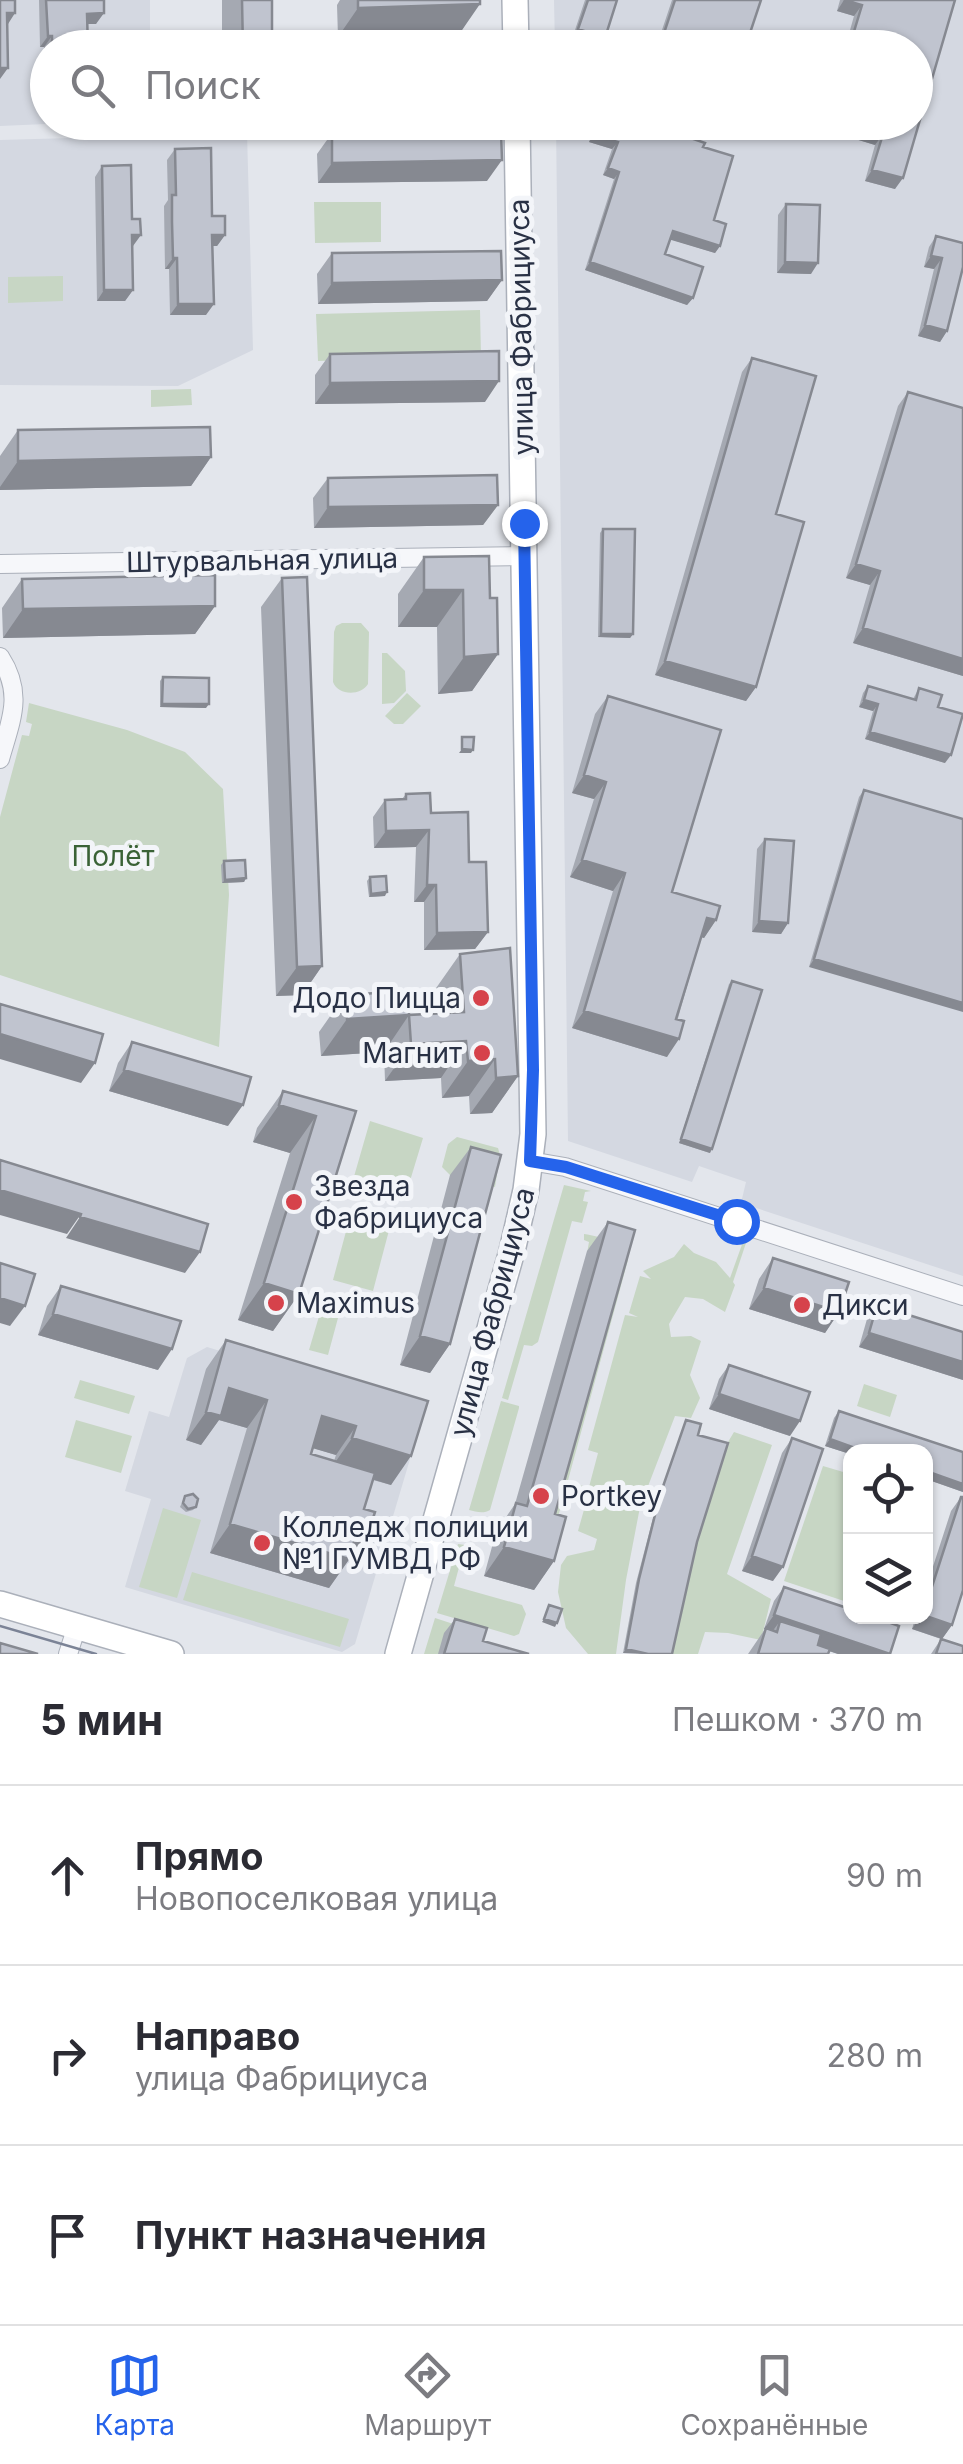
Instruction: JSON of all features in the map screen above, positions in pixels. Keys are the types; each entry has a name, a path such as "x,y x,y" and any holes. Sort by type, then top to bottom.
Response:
{"main road":[{"path":"515,0 516,30"},
{"name":"улица Фабрициуса","path":"398,1654 512,1251 530,1161 533,1070 518,140"},
{"path":"0,1604 171,1654"}],"street":[{"name":"Штурвальная улица","path":"0,564 524,556"},
{"path":"0,657 15,690 13,714 0,759"},
{"path":"530,1161 566,1167 963,1296"},
{"path":"68,1654 77,1626"}],"shaded area":[{"path":"0,0 150,0 150,30 30,30 30,125 0,126"},
{"path":"554,0 963,0 963,1276 741,1203 746,1182 699,1166 692,1182 568,1141 556,140 933,140 933,30 555,30"},
{"path":"0,140 247,140 253,350 178,386 0,385"},
{"name":"Колледж полиции №1 ГУМВД РФ","path":"207,1347 424,1412 355,1644 342,1652 125,1587 151,1499 125,1491 149,1411 169,1417 187,1358"}],"green space":[{"path":"314,202 381,202 381,242 315,243"},
{"path":"63,276 63,301 8,303 8,277"},
{"path":"480,310 481,357 318,361 316,314"},
{"path":"191,389 192,405 151,407 151,390"},
{"path":"342,623 361,623 369,632 368,684 355,692 344,692 333,682 334,632"},
{"path":"382,653 387,653 405,671 406,691 394,703 382,704"},
{"path":"407,693 421,706 403,724 394,724 385,716"},
{"name":"Полёт","path":"29,703 127,730 185,752 223,789 229,895 219,1047 0,975 0,817 22,735 29,736"},
{"path":"370,1121 423,1138 406,1194 353,1180"},
{"path":"457,1137 498,1148 495,1187 450,1175 442,1167 448,1144"},
{"path":"564,1185 591,1191 585,1192 583,1201 588,1202 582,1223 572,1221 538,1342 524,1345 508,1400 502,1398"},
{"path":"352,1209 392,1219 373,1291 333,1280"},
{"path":"584,1234 610,1241 628,1260 552,1539 536,1539 589,1242 584,1240"},
{"path":"744,1239 747,1240 725,1312 703,1299 685,1297 669,1324 671,1337 691,1336 701,1341 690,1375 700,1398 691,1418 675,1416 640,1507 616,1654 588,1654 566,1628 558,1592 561,1565 567,1556 594,1550 597,1539 578,1531 587,1499 575,1494 578,1485 589,1487 598,1453 588,1450 625,1315 638,1317 629,1313 640,1276 651,1279 643,1271 674,1257 684,1244 716,1262 730,1278"},
{"path":"320,1313 338,1318 328,1355 309,1350"},
{"path":"80,1380 135,1396 129,1414 74,1398"},
{"path":"864,1384 897,1395 890,1417 857,1406"},
{"path":"501,1401 519,1408 490,1510 469,1510"},
{"path":"76,1420 132,1436 121,1473 65,1457"},
{"path":"734,1432 772,1445 727,1574 771,1599 761,1640 705,1632 698,1654 669,1654 695,1546 725,1447"},
{"path":"823,1466 843,1472 843,1601 784,1581"},
{"path":"163,1508 201,1520 177,1598 139,1587"},
{"path":"458,1544 465,1545 454,1586 522,1605 526,1614 519,1634 514,1636 437,1613"},
{"path":"192,1572 349,1619 340,1647 183,1600"},
{"path":"435,1618 481,1633 438,1654 424,1654"}],"building":[{"path":"0,0 15,0 15,13 7,13 8,68 0,68"},
{"path":"46,0 104,0 104,13 87,14 87,30 48,30"},
{"path":"242,0 272,0 272,30 243,30"},
{"path":"358,0 480,0 480,4 358,8"},
{"path":"588,0 617,0 608,30 578,29"},
{"path":"675,0 761,0 751,30 665,30"},
{"path":"844,0 955,0 933,75 933,30 854,30 862,5"},
{"path":"332,140 501,140 502,160 332,163"},
{"path":"611,140 696,140 705,143 703,147 733,156 714,220 726,224 720,246 673,231 665,254 703,267 693,298 590,262 619,172 608,168 618,142"},
{"path":"881,140 914,140 903,178 872,170"},
{"path":"211,148 212,216 225,216 225,235 212,235 214,304 178,304 172,222 175,149"},
{"path":"131,165 132,219 140,219 141,235 132,235 133,290 104,290 102,166"},
{"path":"786,204 820,205 818,263 785,262"},
{"path":"936,236 963,243 963,267 947,331 925,325 942,258 931,256"},
{"path":"501,251 502,280 332,283 332,253"},
{"path":"499,351 499,381 330,383 330,354"},
{"path":"752,358 816,376 776,514 804,522 756,687 665,661"},
{"path":"908,392 963,408 963,659 863,628 880,571 856,564"},
{"path":"210,427 211,457 18,461 18,430"},
{"path":"497,475 498,505 328,507 328,478"},
{"path":"603,529 635,529 633,634 601,634"},
{"path":"489,556 490,598 497,598 498,654 464,657 463,590 424,590 424,557"},
{"path":"215,575 215,606 23,609 22,579"},
{"path":"307,577 322,966 297,967 282,578"},
{"path":"163,677 209,678 209,704 162,704"},
{"path":"868,686 916,700 919,688 942,695 938,707 963,714 951,755 870,732 878,704 864,700"},
{"path":"608,696 721,730 672,892 720,906 716,920 707,918 676,1019 684,1021 679,1039 584,1011 625,873 582,860 606,782 584,775"},
{"path":"462,737 474,737 473,750 462,749"},
{"path":"864,790 963,819 963,1003 814,959"},
{"path":"430,793 431,813 468,812 469,862 486,862 488,932 437,933 436,885 427,885 429,830 386,831 385,800"},
{"path":"765,839 794,841 788,923 759,921"},
{"path":"245,860 246,878 225,880 224,861"},
{"path":"386,876 387,892 371,894 370,877"},
{"path":"510,948 518,1076 496,1078 495,1059 468,1061 466,1041 411,1044 409,1015 464,1012 460,954"},
{"path":"732,981 762,990 712,1149 681,1139"},
{"path":"408,991 409,1015 347,1019 345,995"},
{"path":"0,1004 103,1034 95,1063 0,1034"},
{"path":"132,1042 251,1077 243,1105 124,1070"},
{"path":"283,1091 356,1111 299,1294 264,1283 316,1116 279,1105"},
{"path":"471,1147 501,1155 450,1344 420,1336"},
{"path":"0,1160 208,1224 200,1252 0,1190"},
{"path":"608,1222 635,1230 555,1514 566,1517 554,1561 504,1547 516,1503 527,1506"},
{"path":"773,1258 849,1282 839,1312 764,1288"},
{"path":"0,1263 35,1274 25,1306 0,1298"},
{"path":"61,1286 181,1321 172,1349 53,1314"},
{"path":"877,1305 963,1332 963,1362 869,1333"},
{"path":"226,1340 428,1401 411,1456 352,1438 356,1426 322,1416 311,1454 375,1473 364,1509 375,1512 369,1531 358,1528 349,1559 230,1524 267,1400 229,1388 221,1416 206,1412"},
{"path":"729,1365 810,1392 800,1421 719,1394"},
{"path":"839,1411 963,1452 963,1484 933,1473 933,1444 844,1444 830,1439"},
{"path":"686,1420 701,1424 698,1435 728,1443 697,1542 672,1654 648,1654 626,1649 660,1495"},
{"path":"792,1438 823,1449 783,1567 752,1556"},
{"path":"193,1494 198,1499 196,1507 188,1509 183,1503 185,1496"},
{"path":"963,1497 963,1590 952,1625 933,1618 933,1583"},
{"path":"784,1587 843,1607 843,1624 899,1626 890,1654 774,1615"},
{"path":"549,1605 562,1609 557,1623 544,1619"},
{"path":"455,1619 487,1628 483,1641 529,1654 444,1654"},
{"path":"780,1621 821,1634 818,1645 830,1649 828,1654 758,1654 766,1628 777,1632"},
{"path":"941,1639 963,1646 963,1654 936,1654"},
{"path":"0,1643 38,1654 0,1654"}],"tram line":[{"path":"0,1626 96,1654"}],"place":[{"name":"Додо Пицца","path":"481,998"},
{"name":"Магнит","path":"482,1053"},
{"name":"Звезда Фабрициуса","path":"294,1202"},
{"name":"Maximus","path":"276,1303"},
{"name":"Дикси","path":"802,1305"},
{"name":"Portkey","path":"541,1496"},
{"name":"Колледж полиции №1 ГУМВД РФ","path":"262,1543"}],"route":[{"path":"524,523 533,1070 530,1161 566,1167 736,1221"}]}
